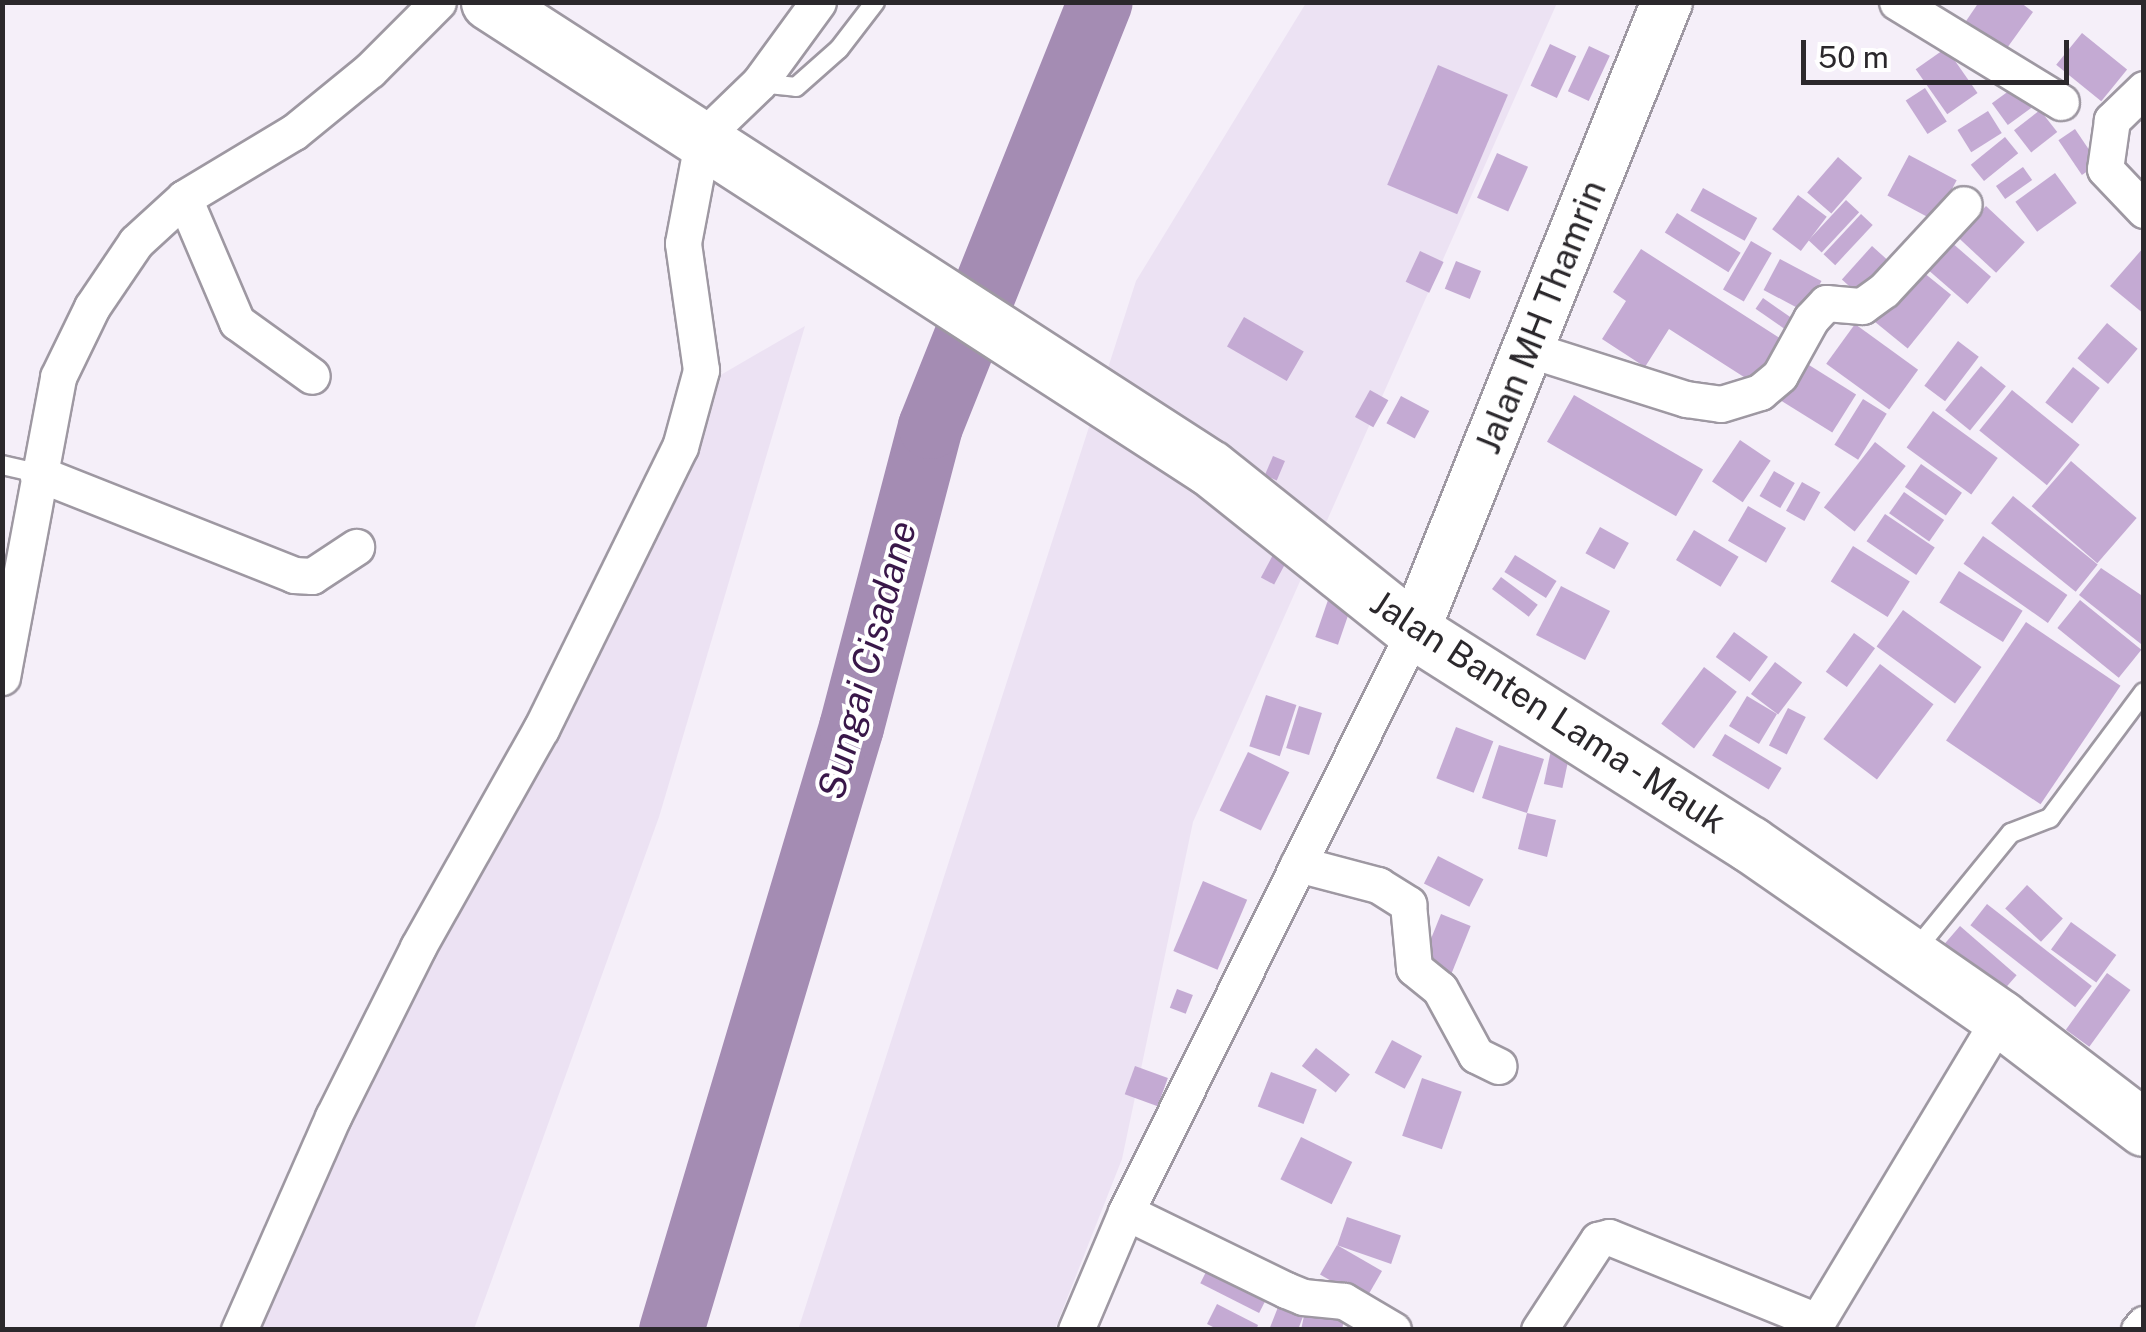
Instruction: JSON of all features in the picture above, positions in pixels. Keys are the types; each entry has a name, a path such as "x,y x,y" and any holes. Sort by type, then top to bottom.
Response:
{"main road":[{"name":"Jalan Banten Lama - Mauk","path":"489,2 703,136 749,170 1210,468 1414,631 1750,844 2000,1018 2144,1128"}],"street":[{"path":"2,678 37,473 58,377 92,306 136,242 184,198 294,132 370,70 438,2"},
{"path":"239,1330 332,1118 418,948 541,730 680,447 701,370 683,243 703,136 759,82 818,2"},
{"name":"Jalan MH Thamrin","path":"1414,631 1667,2"},
{"path":"1897,2 2061,102"},
{"path":"2144,89 2112,120 2106,168 2144,210"},
{"path":"184,198 238,322 312,376"},
{"path":"1528,349 1686,399 1721,404 1760,392 1780,375 1810,319 1826,303 1862,306 1964,204"},
{"path":"37,473 294,575 312,576 356,547"},
{"path":"1076,1330 1126,1212 1414,631"},
{"path":"1298,864 1378,885 1408,904 1414,968 1440,989 1476,1055 1499,1066"},
{"path":"1814,1328 2000,1018"},
{"path":"1126,1212 1303,1297 1344,1300 1394,1330"},
{"path":"1539,1330 1598,1240 1609,1237 1809,1318 1814,1328"}],"lane":[{"path":"759,82 796,88 839,50 875,2"},
{"path":"2,465 37,473"},
{"path":"1909,957 2011,833 2050,818 2144,692"}],"shaded area":[{"path":"1306,3 1557,3 1193,822 1122,1159 1055,1329 798,1330 1136,281"},
{"path":"805,326 659,817 474,1329 240,1330 688,394"}],"building":[{"path":"1979,2 2020,2 2033,12 2002,55 1962,27"},
{"path":"2082,33 2127,70 2101,101 2056,65"},
{"path":"1550,44 1576,56 1557,98 1531,86"},
{"path":"1589,46 1610,56 1589,101 1568,91"},
{"path":"1946,48 1978,93 1947,114 1916,69"},
{"path":"1438,65 1508,95 1457,214 1387,185"},
{"path":"2017,85 2033,107 2008,125 1992,103"},
{"path":"1925,88 1947,122 1927,134 1906,101"},
{"path":"2040,110 2057,132 2031,152 2014,130"},
{"path":"1988,111 2002,133 1971,152 1957,130"},
{"path":"2075,129 2098,164 2082,175 2058,140"},
{"path":"2005,137 2018,153 1984,181 1971,165"},
{"path":"1497,153 1528,167 1508,212 1477,198"},
{"path":"1909,155 1957,180 1935,221 1887,196"},
{"path":"1838,157 1862,178 1831,213 1807,192"},
{"path":"2023,167 2032,180 2005,199 1996,186"},
{"path":"2055,173 2077,203 2037,232 2015,202"},
{"path":"1703,188 1757,218 1745,241 1690,211"},
{"path":"1798,195 1827,217 1801,251 1772,229"},
{"path":"1846,200 1859,212 1822,253 1808,240"},
{"path":"1986,206 2025,242 1996,273 1957,237"},
{"path":"1677,213 1741,253 1728,272 1665,233"},
{"path":"1861,214 1873,225 1835,265 1823,254"},
{"path":"1751,241 1772,253 1744,301 1723,289"},
{"path":"1951,242 1991,277 1967,304 1927,269"},
{"path":"1872,246 1893,265 1863,298 1842,279"},
{"path":"2144,247 2144,314 2110,286"},
{"path":"1641,249 1786,342 1758,386 1669,329 1645,367 1602,339 1626,301 1613,292"},
{"path":"1420,251 1444,262 1429,293 1406,282"},
{"path":"1780,259 1821,281 1805,312 1764,290"},
{"path":"1456,261 1481,271 1470,299 1445,289"},
{"path":"1913,264 1951,295 1908,348 1870,318"},
{"path":"1763,298 1792,318 1784,329 1756,309"},
{"path":"1244,317 1304,352 1287,381 1227,346"},
{"path":"2107,323 2138,349 2108,384 2077,358"},
{"path":"1855,324 1918,370 1889,409 1826,364"},
{"path":"1958,341 1979,357 1945,401 1924,386"},
{"path":"1801,360 1856,394 1832,433 1777,398"},
{"path":"1981,366 2006,386 1970,430 1945,410"},
{"path":"2073,367 2100,388 2072,423 2045,402"},
{"path":"1370,390 1388,400 1373,427 1355,417"},
{"path":"2012,390 2080,445 2047,485 1979,430"},
{"path":"1574,395 1703,470 1676,516 1547,442"},
{"path":"1401,396 1429,411 1415,438 1386,423"},
{"path":"1863,399 1887,414 1858,460 1834,445"},
{"path":"1933,411 1998,458 1971,494 1907,447"},
{"path":"1740,440 1771,461 1743,502 1712,481"},
{"path":"1875,442 1906,466 1855,531 1824,507"},
{"path":"1273,456 1285,461 1277,480 1265,475"},
{"path":"2071,461 2137,518 2097,563 2032,506"},
{"path":"1921,464 1962,493 1946,516 1905,487"},
{"path":"1774,471 1795,483 1780,508 1760,496"},
{"path":"1802,482 1820,492 1804,521 1786,511"},
{"path":"1904,492 1944,520 1929,541 1889,513"},
{"path":"2013,496 2098,565 2076,592 1991,523"},
{"path":"1748,506 1786,528 1766,563 1728,541"},
{"path":"1885,514 1935,548 1916,575 1867,541"},
{"path":"1600,527 1629,543 1614,569 1585,553"},
{"path":"1694,530 1739,557 1721,587 1676,560"},
{"path":"1983,536 2067,595 2048,623 1963,564"},
{"path":"1853,546 1910,582 1888,617 1831,582"},
{"path":"1275,551 1288,558 1274,585 1261,577"},
{"path":"1515,555 1557,581 1546,598 1504,572"},
{"path":"2101,568 2144,597 2141,644 2079,595"},
{"path":"1959,571 2023,611 2003,642 1939,602"},
{"path":"1501,577 1538,605 1529,617 1492,589"},
{"path":"1561,586 1610,611 1585,660 1536,635"},
{"path":"1328,600 1351,608 1338,645 1315,637"},
{"path":"2080,600 2141,650 2119,678 2057,628"},
{"path":"1903,610 1981,667 1955,703 1877,646"},
{"path":"2026,622 2121,686 2041,804 1946,741"},
{"path":"1734,632 1768,657 1750,682 1716,657"},
{"path":"1854,633 1875,648 1847,687 1826,672"},
{"path":"1775,662 1802,682 1778,714 1751,694"},
{"path":"1880,664 1934,704 1877,779 1823,739"},
{"path":"1704,667 1737,692 1694,748 1661,724"},
{"path":"1266,695 1296,705 1280,756 1249,746"},
{"path":"1747,696 1777,714 1759,744 1729,726"},
{"path":"1299,706 1322,713 1309,755 1286,748"},
{"path":"1788,708 1806,717 1787,755 1769,745"},
{"path":"1456,727 1493,741 1474,793 1436,778"},
{"path":"1725,734 1782,768 1769,789 1712,755"},
{"path":"1554,736 1573,740 1562,788 1544,784"},
{"path":"1499,745 1544,759 1527,813 1482,798"},
{"path":"1248,752 1289,772 1261,831 1220,810"},
{"path":"1527,813 1556,820 1547,857 1518,849"},
{"path":"1438,856 1483,879 1469,907 1424,884"},
{"path":"1203,881 1247,900 1217,970 1173,951"},
{"path":"2027,885 2063,918 2041,942 2005,908"},
{"path":"1987,904 2092,986 2075,1007 1970,925"},
{"path":"1441,914 1471,926 1450,978 1420,966"},
{"path":"2071,922 2116,955 2096,982 2051,950"},
{"path":"1960,926 2017,975 1999,996 1942,946"},
{"path":"2107,973 2130,990 2089,1047 2066,1030"},
{"path":"1177,989 1193,995 1186,1014 1170,1008"},
{"path":"1392,1040 1422,1056 1405,1089 1375,1073"},
{"path":"1316,1048 1350,1074 1336,1093 1302,1066"},
{"path":"1135,1066 1168,1078 1158,1106 1125,1094"},
{"path":"1271,1072 1317,1090 1303,1124 1258,1107"},
{"path":"1422,1078 1462,1092 1442,1149 1402,1136"},
{"path":"1301,1137 1352,1162 1332,1204 1280,1179"},
{"path":"1347,1217 1401,1236 1391,1264 1337,1245"},
{"path":"1337,1245 1382,1271 1365,1300 1320,1274"},
{"path":"1208,1268 1267,1298 1259,1313 1200,1283"},
{"path":"1280,1302 1344,1319 1342,1330 1301,1330 1305,1311 1298,1330 1269,1330"},
{"path":"1217,1304 1258,1325 1256,1330 1219,1330 1207,1324"}],"waterway":[{"name":"Sungai Cisadane","path":"671,1330 851,727 930,426 1100,2"}]}
